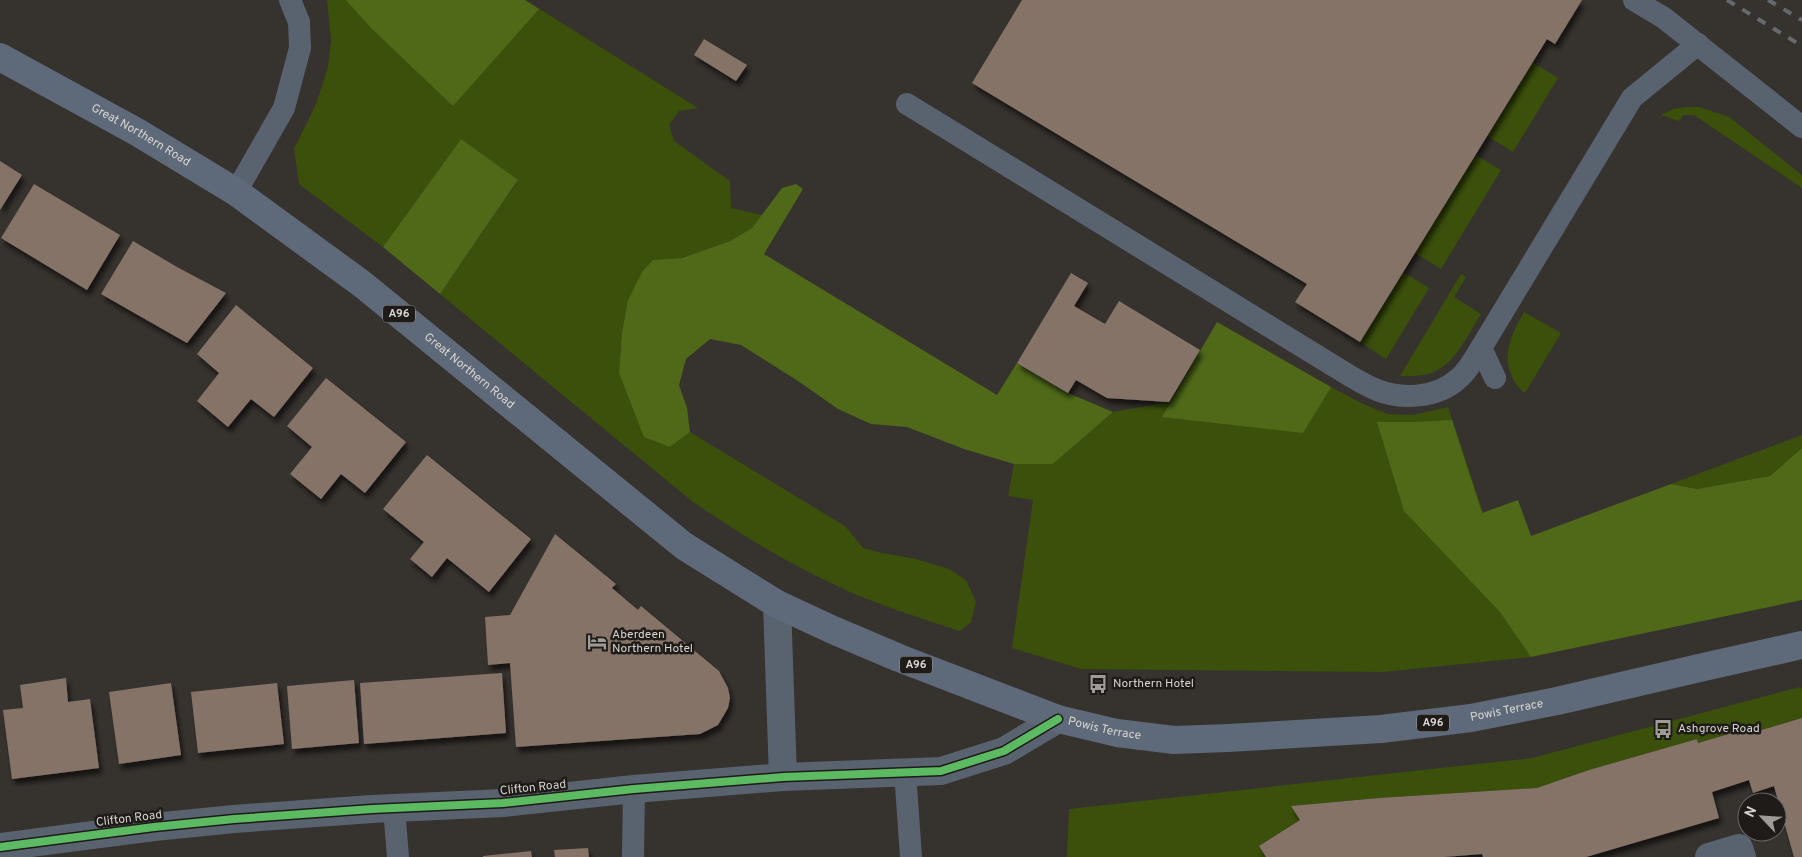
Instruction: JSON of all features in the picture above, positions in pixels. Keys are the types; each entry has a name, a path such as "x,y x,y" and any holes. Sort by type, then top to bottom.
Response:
{"main road":[{"name":"Great Northern Road","path":"0,57 137,132 236,192 362,284 684,546 777,604"},
{"name":"A96","path":"777,604 898,658 1058,719"},
{"name":"Powis Terrace","path":"1058,719 1102,730 1174,740 1381,729 1471,718 1557,702 1802,645"}],"street":[{"path":"777,604 783,777"},
{"name":"Clifton Road","path":"0,848 194,823 394,808 503,803 783,777 941,771 1004,751 1058,719"},
{"path":"1709,857 1739,848 1742,857"}],"lane":[{"path":"236,192 284,108 300,48 299,22 290,0"},
{"path":"1634,0 1664,18 1802,127"},
{"path":"907,104 1342,372 1378,390 1396,395 1412,396 1438,391 1459,379 1470,367 1632,98 1698,44"},
{"path":"1481,348 1495,378"},
{"path":"905,772 911,857"},
{"path":"633,857 634,790"},
{"path":"394,808 398,857"}],"green space":[{"path":"327,0 525,0 698,108 679,111 669,125 674,141 730,181 731,208 762,215 752,228 730,241 682,258 653,260 628,300 622,332 619,373 670,447 690,432 845,526 863,548 916,559 949,569 966,580 976,602 971,622 960,631 886,606 818,577 754,542 693,502 440,294 518,181 461,139 383,247 299,184 294,149 316,104 328,67 331,40"},
{"path":"346,0 525,0 539,9 453,106 371,28"},
{"path":"1532,62 1558,78 1513,152 1487,136"},
{"path":"1699,107 1729,117 1802,175 1802,188 1694,115 1683,115 1679,121 1661,115 1673,109"},
{"path":"461,139 518,180 440,294 383,247"},
{"path":"1475,155 1501,170 1441,269 1415,253"},
{"path":"796,184 803,189 764,254 997,395 1017,363 1068,393 1113,412 1053,464 1014,464 964,449 907,427 871,424 838,409 741,345 710,339 686,359 679,385 687,408 690,432 670,447 644,437 619,373 622,332 628,300 642,272 653,260 682,258 730,241 752,228 782,188"},
{"path":"1403,272 1429,288 1386,359 1360,342"},
{"path":"1461,274 1466,277 1454,297 1481,314 1458,351 1443,366 1434,372 1424,375 1400,376"},
{"path":"1524,312 1561,333 1525,393 1513,380 1508,357 1510,342"},
{"path":"1217,322 1331,387 1303,433 1162,417"},
{"path":"1200,350 1323,383 1363,404 1388,414 1413,415 1448,407 1531,657 1383,672 1081,669 1012,648 1033,500 1008,496 1014,464 1053,464 1113,412 1169,402"},
{"path":"1452,420 1482,513 1518,500 1531,536 1671,484 1697,489 1770,476 1802,448 1802,600 1531,657 1500,612 1404,511 1377,422"},
{"path":"1802,435 1802,448 1770,476 1697,489 1671,484"},
{"path":"1800,687 1802,689 1802,718 1758,731 1756,726 1698,743 1697,739 1589,770 1537,788 1379,798 1291,806 1300,820 1259,846 1266,857 1067,857 1069,809 1532,758"}],"building":[{"path":"1022,0 1582,0 1555,44 1547,39 1360,342 1295,302 1307,284 972,83"},
{"path":"704,39 747,65 736,81 694,55"},
{"path":"0,161 22,175 0,210"},
{"path":"34,184 120,235 87,290 1,238"},
{"path":"133,241 226,293 187,343 101,294"},
{"path":"1071,273 1088,283 1074,306 1105,324 1119,301 1200,350 1169,402 1107,398 1076,380 1068,393 1017,363"},
{"path":"236,305 313,368 274,417 251,399 228,427 197,401 219,373 197,354"},
{"path":"326,378 406,442 365,493 341,474 321,499 290,474 312,447 287,426"},
{"path":"427,455 531,539 489,592 447,558 432,577 410,559 424,542 383,509"},
{"name":"Aberdeen Northern Hotel","path":"555,534 616,584 612,588 638,610 641,606 719,671 728,688 730,698 728,708 718,725 700,734 516,747 510,663 488,665 485,617 510,615"},
{"path":"502,673 506,733 364,744 360,683"},
{"path":"66,678 68,702 90,699 99,768 12,779 3,710 23,708 20,685"},
{"path":"354,680 359,743 292,749 287,686"},
{"path":"171,683 181,755 119,764 109,692"},
{"path":"277,683 284,744 198,753 191,692"},
{"path":"1802,718 1802,857 1794,857 1787,832 1787,792 1776,792 1774,786 1753,792 1749,780 1712,792 1719,818 1586,857 1483,857 1482,854 1444,857 1266,857 1259,846 1300,820 1291,806 1379,798 1537,788 1589,770 1697,739 1698,743 1756,726 1758,731"},
{"path":"588,848 589,857 555,857 554,850"},
{"path":"531,851 532,857 483,857 483,856"}],"railway":[{"path":"1727,0 1802,46"},
{"path":"1768,0 1802,20"}],"cycle path":[{"path":"0,847 154,827 234,819 372,809 503,803 634,789 783,777 941,771 1004,751 1058,719"}],"place":[{"name":"Aberdeen Northern Hotel","path":"597,642"},
{"name":"Northern Hotel","path":"1098,684"},
{"name":"Ashgrove Road","path":"1663,729"}]}
